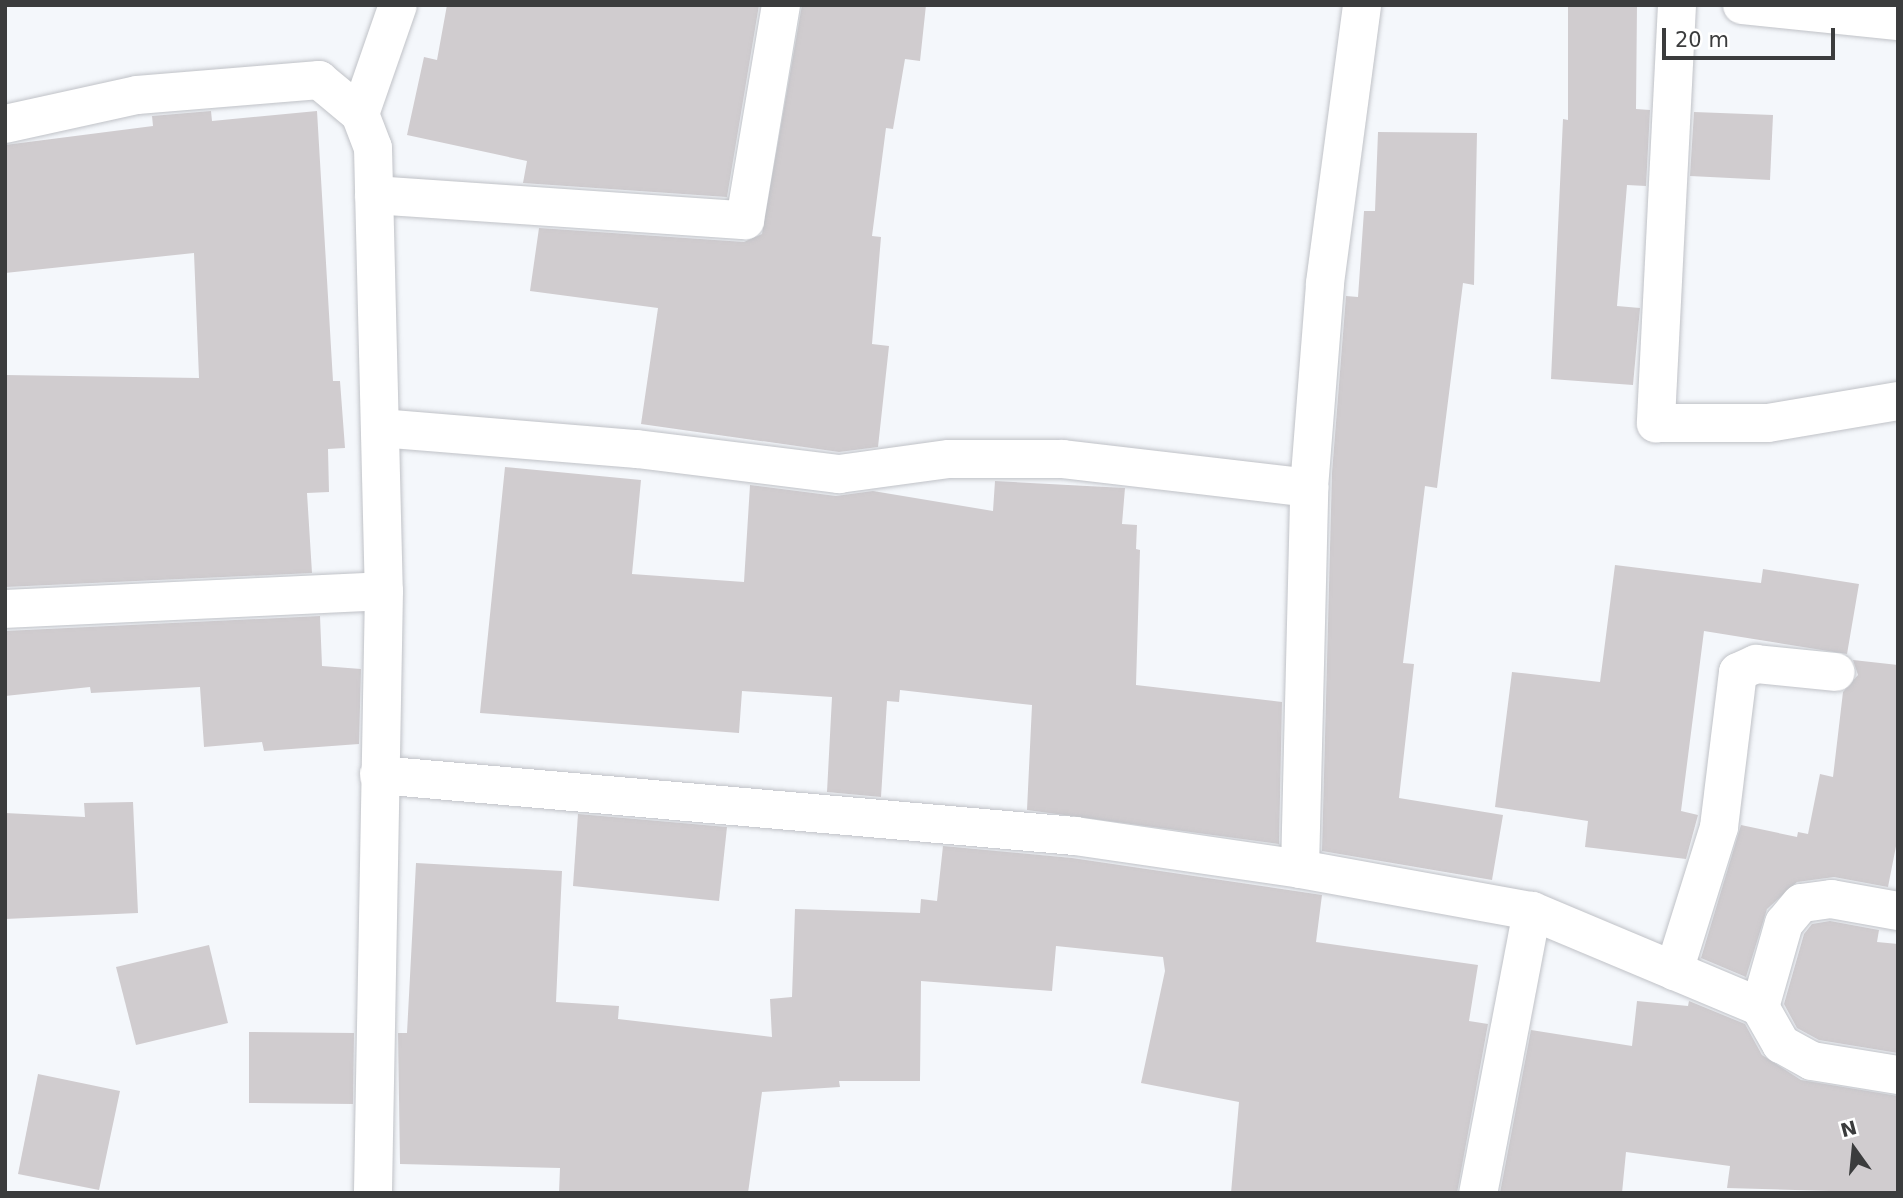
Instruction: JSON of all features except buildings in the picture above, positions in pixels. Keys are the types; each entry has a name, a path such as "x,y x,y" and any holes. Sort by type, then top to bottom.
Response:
{"street":[{"path":"360,114 398,5"},
{"path":"374,195 745,220 780,5"},
{"path":"1300,869 1309,488 1325,283 1362,5"},
{"path":"1676,5 1656,423 1768,423 1898,401"},
{"path":"1742,5 1898,21"},
{"path":"5,124 137,95 319,80 360,114 373,148 384,591 373,1193"},
{"path":"380,428 638,449 839,474 949,459 1063,459 1309,488"},
{"path":"5,609 384,591"},
{"path":"1674,971 1718,827 1738,673 1756,664 1836,672"},
{"path":"379,775 1075,836 1300,869 1532,911 1760,1007 1781,1044 1812,1061 1898,1075"},
{"path":"1760,1007 1784,923 1801,903 1831,899 1898,911"},
{"path":"1478,1193 1532,911"}]}
